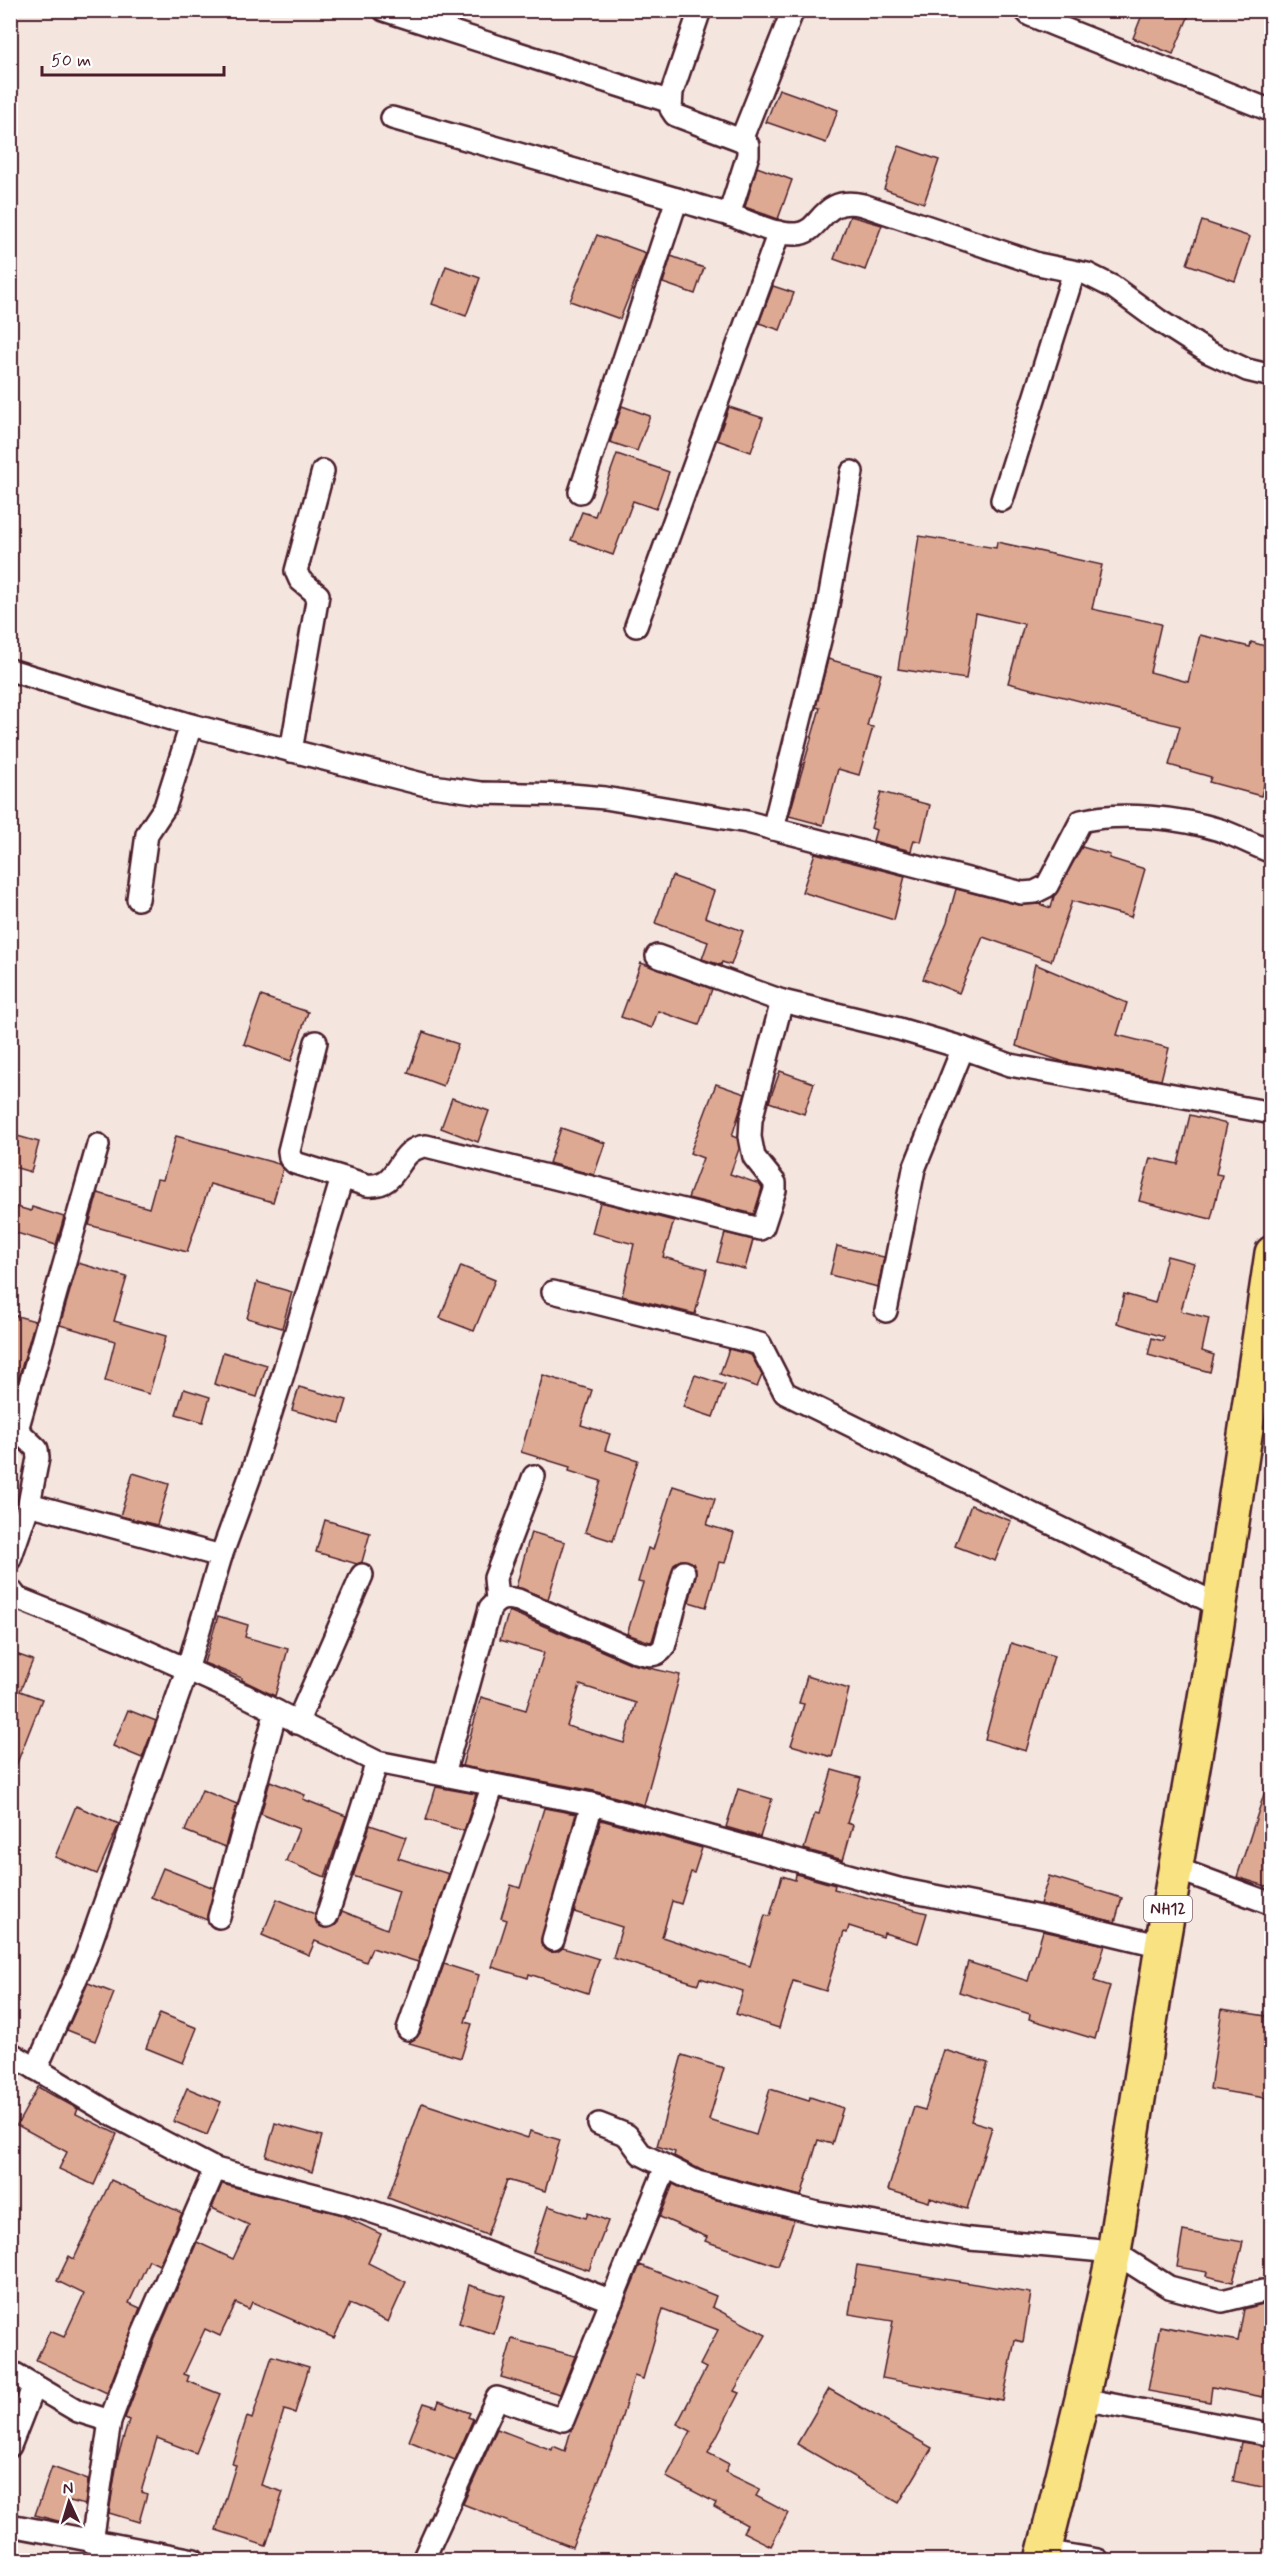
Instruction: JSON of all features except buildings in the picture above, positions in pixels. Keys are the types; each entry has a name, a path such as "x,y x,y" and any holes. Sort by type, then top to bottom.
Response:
{"highway":[{"name":"NH12","path":"1043,2556 1082,2399 1114,2252 1162,1946 1220,1606 1272,1253"}],"street":[{"path":"384,10 671,102"},
{"path":"700,10 672,92 671,109 675,115 741,140 748,145 748,155 729,215"},
{"path":"741,140 793,10"},
{"path":"1025,10 1030,15 1272,111"},
{"path":"392,118 677,199 779,232 797,234 807,231 829,208 836,204 855,203 1038,264 1087,274 1113,287 1158,320 1208,352 1247,370 1272,376"},
{"path":"580,492 677,199"},
{"path":"636,626 779,232"},
{"path":"1002,500 1074,272"},
{"path":"291,751 318,595 300,580 296,570 323,471"},
{"path":"773,829 826,616 852,472"},
{"path":"10,670 191,725 449,789 481,793 605,798 773,829 1022,893 1035,892 1047,886 1081,821 1094,818 1144,817 1188,822 1220,830 1272,852"},
{"path":"138,899 147,834 165,807 191,725"},
{"path":"657,956 782,1001 899,1029 1010,1065 1272,1113"},
{"path":"316,1042 289,1151 290,1158 295,1163 377,1186 393,1176 408,1152 416,1147 426,1146 760,1229 763,1227 775,1190 774,1183 754,1157 750,1137 751,1120 782,1001"},
{"path":"886,1311 914,1169 963,1048"},
{"path":"10,1559 29,1504 38,1458 37,1449 14,1429 98,1145"},
{"path":"36,2069 86,1956 187,1670 221,1556 270,1418 342,1178"},
{"path":"553,1292 760,1344 785,1393 1220,1606"},
{"path":"497,1600 495,1578 534,1476"},
{"path":"29,1504 221,1556"},
{"path":"444,1774 490,1608 497,1600 506,1598 518,1600 651,1656 660,1654 664,1647 684,1572"},
{"path":"297,1723 362,1575"},
{"path":"10,1589 17,1598 187,1670 276,1711 377,1762 592,1804 899,1888 1045,1918 1162,1946"},
{"path":"219,1917 276,1711"},
{"path":"327,1916 377,1762"},
{"path":"408,2029 493,1785"},
{"path":"553,1940 592,1804"},
{"path":"1175,1868 1272,1904"},
{"path":"10,2054 116,2116 215,2169 346,2203 430,2231 612,2301"},
{"path":"599,2124 627,2135 641,2154 697,2182 817,2214 969,2239 1114,2252 1169,2287 1222,2301 1263,2291 1272,2293"},
{"path":"423,2560 497,2398 563,2420 666,2167"},
{"path":"92,2542 110,2421 143,2334 215,2169"},
{"path":"10,2371 78,2411 110,2421"},
{"path":"10,2446 34,2385"},
{"path":"1082,2399 1272,2435"},
{"path":"10,2525 194,2560"},
{"path":"1043,2556 1098,2560"}]}
